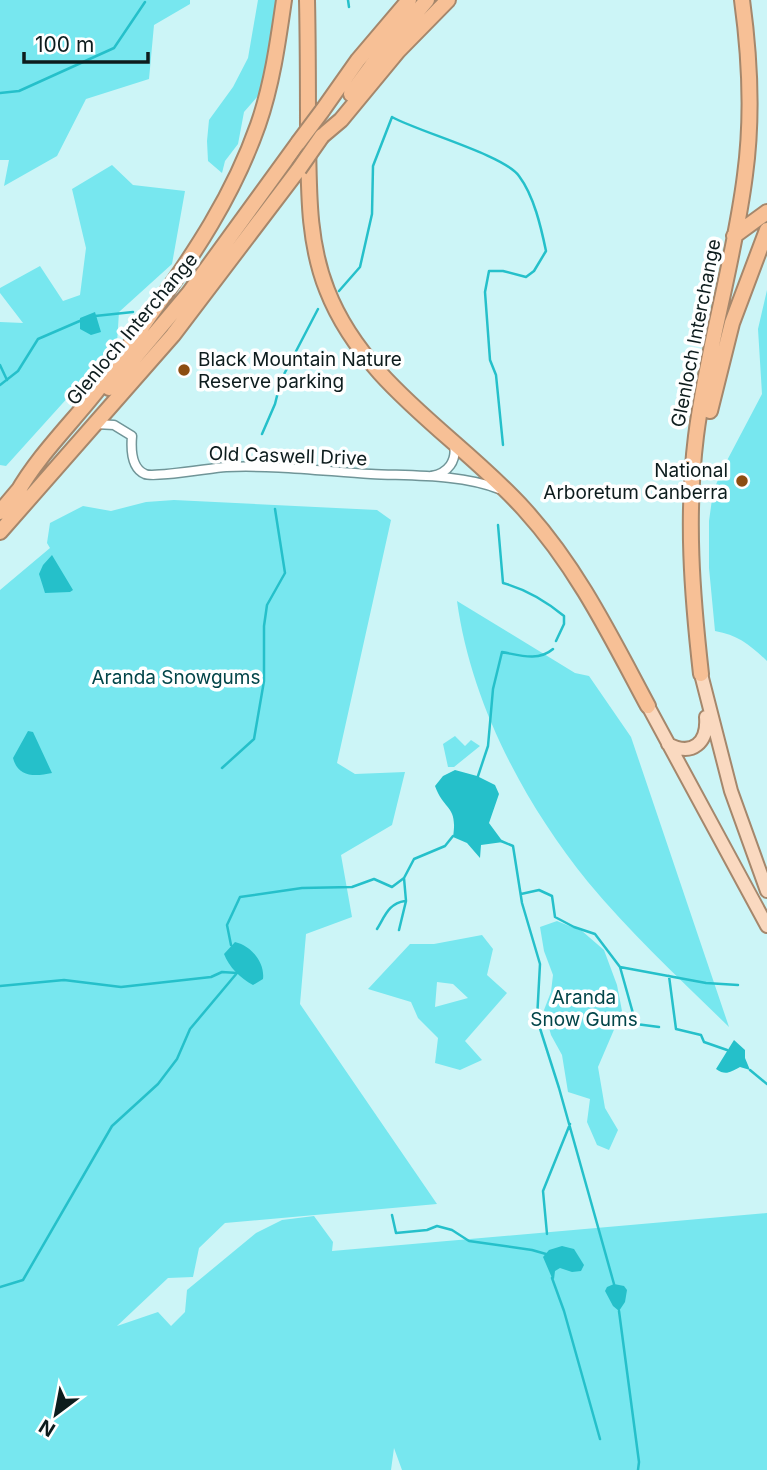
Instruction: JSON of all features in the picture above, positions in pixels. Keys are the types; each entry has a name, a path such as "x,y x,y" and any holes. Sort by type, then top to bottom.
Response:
{"highway":[{"path":"17,493 28,473 96,392 216,220 232,190 259,122 275,59 284,0"},
{"path":"307,0 310,220 326,289 345,328 372,365 511,495 564,558 648,706"},
{"path":"308,59 313,0"},
{"name":"Glenloch Interchange","path":"0,512 190,293 358,60 409,0"},
{"name":"Glenloch Interchange","path":"0,532 198,304 373,64 428,0"},
{"path":"322,136 341,120 382,70 448,0"},
{"name":"Glenloch Interchange","path":"701,674 691,568 690,524 696,437 745,176 749,131 748,53 742,0"},
{"path":"734,236 767,212"},
{"path":"691,568 702,457 712,398 735,314 767,230"}],"main road":[{"path":"668,744 686,748 696,745 704,738 707,727 701,674"},
{"path":"701,674 731,791 767,891"},
{"path":"648,706 767,926"}],"street":[{"name":"Old Caswell Drive","path":"96,424 114,425 132,436 134,461 140,470 149,475 243,467 429,477 481,483 511,495"},
{"path":"429,477 445,471 453,461 454,448 448,437"}],"green space":[{"path":"0,0 190,0 190,4 154,25 149,79 86,99 57,156 4,186 9,160 0,160"},
{"path":"258,0 278,0 268,62 258,96 244,112 238,144 225,161 222,173 208,161 209,120 233,87 248,58"},
{"path":"112,165 133,185 185,191 172,264 119,312 117,343 6,466 0,465 0,322 23,323 0,293 0,288 40,266 63,301 80,295 86,248 72,189"},
{"name":"National Arboretum Canberra","path":"767,290 767,661 743,642 715,631 709,568 709,521 713,492 722,470 762,394 758,329"},
{"name":"Aranda Snowgums","path":"174,500 377,510 391,520 337,763 355,774 405,772 392,825 341,855 352,917 306,934 300,1004 437,1204 225,1223 199,1248 193,1277 168,1278 117,1326 158,1312 171,1326 185,1312 187,1290 256,1233 282,1220 314,1216 333,1242 332,1251 767,1213 767,1470 402,1470 394,1448 391,1470 0,1470 0,590 50,548 47,543 50,523 83,506 111,511 146,502"},
{"path":"457,601 575,673 589,676 631,737 729,1027 621,920 588,882 542,819 504,750 488,714 474,677"},
{"path":"455,736 465,746 471,740 480,746 454,767 448,767 443,744"},
{"name":"Aranda Snow Gums","path":"557,921 582,931 604,950 617,985 622,1011 598,1067 605,1108 618,1130 609,1150 597,1145 587,1122 590,1099 568,1092 562,1055 551,1035 544,1010 551,992 553,975 544,951 540,927"},
{"path":"482,935 493,949 487,975 507,993 465,1041 482,1060 460,1070 435,1063 438,1038 418,1018 411,1002 368,989 410,944 434,944","holes":["437,982 453,984 468,998 435,1007"]}],"shaded area":[{"path":"95,312 101,332 91,335 80,329 80,318"},
{"path":"52,555 73,590 70,592 45,593 39,574"},
{"path":"28,731 33,732 52,773 28,774 15,764 13,758"},
{"path":"455,770 477,776 495,785 499,794 489,823 503,842 481,845 480,858 467,843 453,837 452,813 435,786 443,776"},
{"path":"235,942 247,947 260,961 263,979 253,985 235,972 224,954"},
{"path":"734,1040 745,1050 750,1070 740,1067 728,1072 719,1071 716,1069"},
{"path":"562,1246 574,1249 584,1265 581,1271 572,1272 560,1268 555,1271 554,1279 543,1257 549,1250"},
{"path":"614,1284 624,1286 627,1290 625,1302 619,1311 605,1291"}],"waterway":[{"path":"348,0 349,7"},
{"path":"0,93 19,91 114,48 145,2"},
{"path":"339,291 360,267 372,214 373,166 392,117 497,160 519,176 533,202 546,251 534,271 526,277 503,271 489,271 485,292 490,360 496,375 503,445"},
{"path":"262,434 275,404 281,380 318,309"},
{"path":"95,316 133,312"},
{"path":"0,385 18,371 38,339 82,320"},
{"path":"0,365 7,380"},
{"path":"222,768 254,739 264,681 264,626 267,605 285,573 275,509"},
{"path":"498,525 503,583 535,596 564,616 564,624 556,641"},
{"path":"477,779 488,746 493,689 502,652 535,656 553,649"},
{"path":"231,945 227,925 240,897 302,888 352,887 374,879 392,887 404,878 414,859 445,846 453,836"},
{"path":"501,841 513,846 522,903 540,964 537,1019 614,1284"},
{"path":"399,930 406,901 404,878"},
{"path":"521,894 539,890 552,896 555,917 595,934 620,967 706,983 738,985"},
{"path":"377,929 391,907 405,901"},
{"path":"620,967 636,1024 659,1027"},
{"path":"0,986 64,980 121,987 211,977 222,972 237,973"},
{"path":"0,1287 23,1280 112,1126 158,1084 177,1059 190,1029 237,973"},
{"path":"669,976 676,1029 701,1035 704,1042 727,1050"},
{"path":"750,1070 767,1084"},
{"path":"547,1234 543,1191 570,1124"},
{"path":"392,1215 396,1233 427,1230 437,1226 452,1230 469,1241 546,1254"},
{"path":"552,1278 600,1439"},
{"path":"619,1311 638,1470"}],"place":[{"name":"Black Mountain Nature Reserve parking","path":"184,370"},
{"name":"National Arboretum Canberra","path":"742,481"}]}
